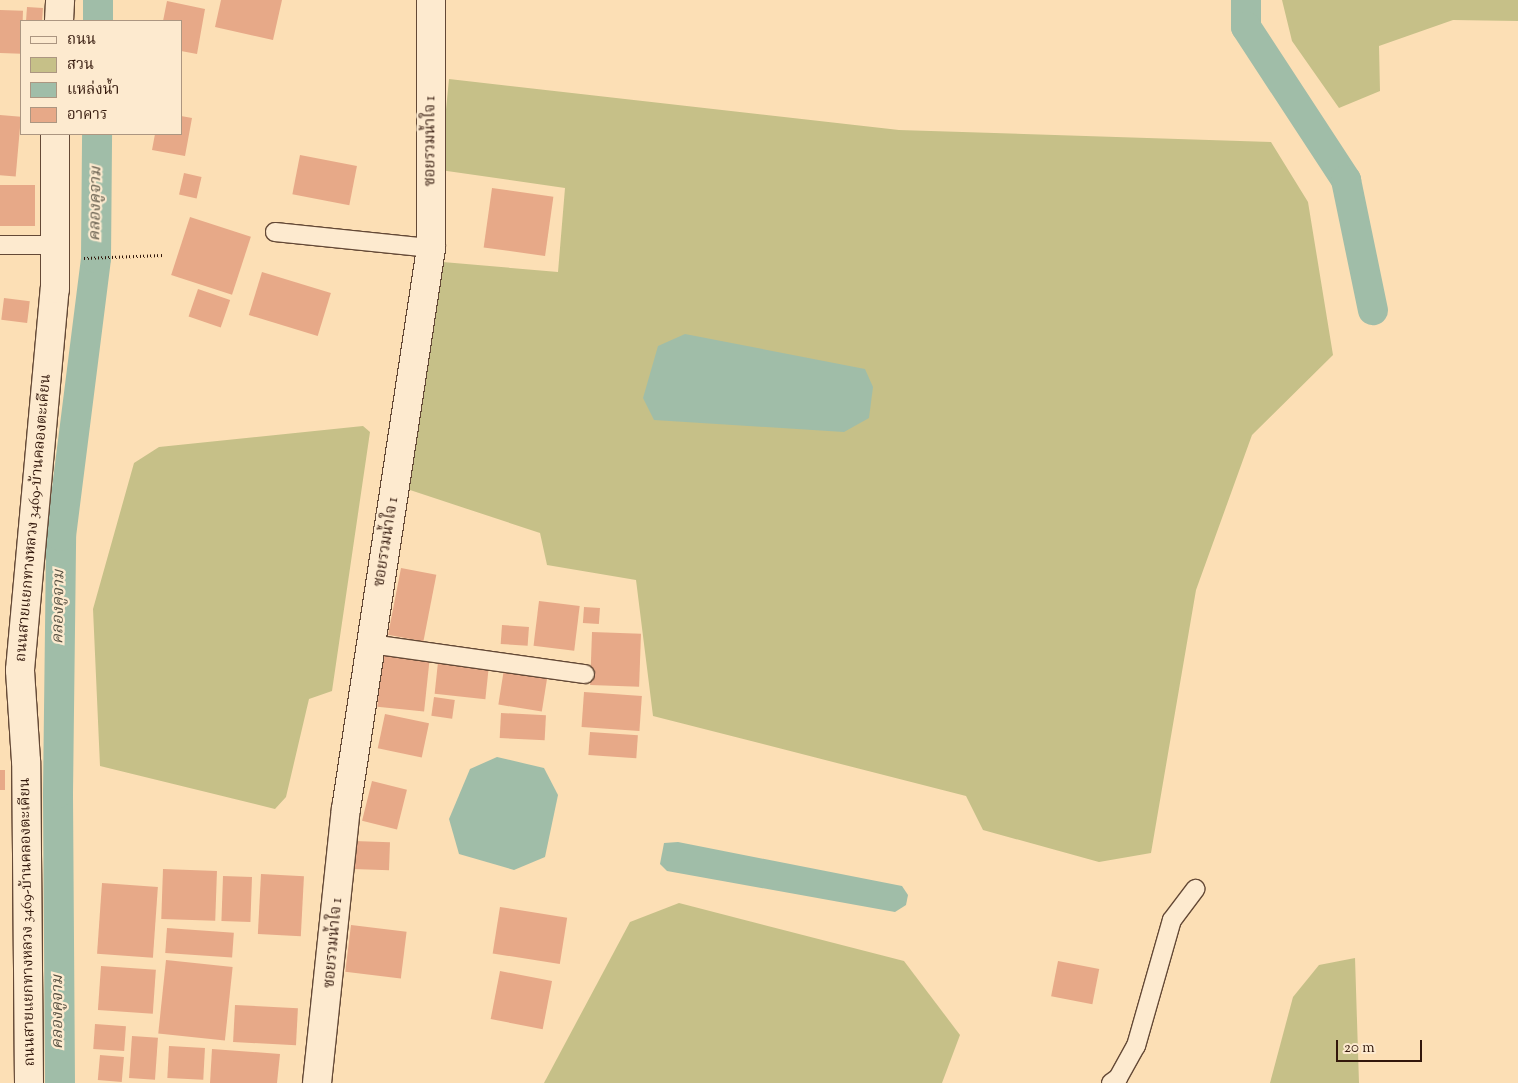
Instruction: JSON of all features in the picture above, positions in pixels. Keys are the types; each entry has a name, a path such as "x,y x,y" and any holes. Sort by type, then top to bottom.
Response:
{"street":[{"path":"59,20 60,0"},
{"name":"ซอยรวมน้ำใจ 1","path":"317,1083 346,808 431,248 431,0"},
{"name":"ถนนสายแยกทางหลวง 3469-บ้านคลองตะเคียน","path":"29,1083 26,761 20,670 69,252 55,135"}],"lane":[{"path":"275,232 431,248"},
{"path":"0,245 69,252"},
{"path":"371,644 585,674"},
{"path":"1111,1083 1118,1078 1136,1046 1172,920 1195,889"}],"path":[{"path":"69,252 126,257 163,255"}],"green space":[{"path":"1282,0 1518,0 1518,21 1453,20 1379,46 1380,91 1339,108 1292,41"},
{"path":"449,79 899,130 1271,142 1308,202 1333,355 1252,435 1196,590 1151,853 1099,862 983,830 966,796 653,716 636,580 547,565 540,533 410,490 396,470 431,261 558,272 565,188 440,170"},
{"path":"363,426 370,432 332,691 309,699 286,797 275,809 100,766 93,609 134,463 159,447"},
{"path":"679,903 904,961 960,1035 942,1083 544,1083 630,922"},
{"path":"1355,958 1359,1083 1270,1083 1293,997 1319,965"}],"water":[{"path":"685,334 865,369 873,387 869,418 844,432 654,420 643,398 658,346"},
{"path":"497,757 544,768 558,795 545,857 514,870 459,854 449,819 470,769"},
{"path":"678,842 902,886 908,895 906,905 895,912 667,871 660,864 664,843"}],"building":[{"path":"221,0 282,0 273,40 215,27"},
{"path":"167,1 205,9 197,54 182,51 182,20 163,20"},
{"path":"27,7 43,8 42,20 26,20"},
{"path":"0,10 23,11 23,20 20,20 20,54 0,53"},
{"path":"0,115 20,117 16,177 0,175"},
{"path":"182,116 192,118 185,156 152,150 155,135 182,135"},
{"path":"300,155 357,166 349,205 292,194"},
{"path":"184,173 202,177 197,198 179,194"},
{"path":"0,185 35,185 35,226 0,226"},
{"path":"492,188 553,197 545,256 484,247"},
{"path":"190,217 251,237 232,295 171,275"},
{"path":"262,272 331,293 318,336 249,315"},
{"path":"198,289 230,300 221,327 189,316"},
{"path":"4,298 30,301 27,323 1,320"},
{"path":"401,568 436,575 423,642 388,635"},
{"path":"539,601 580,606 574,651 534,646"},
{"path":"584,607 600,608 599,624 583,623"},
{"path":"502,625 529,627 528,646 501,644"},
{"path":"592,632 641,634 639,687 590,685"},
{"path":"383,653 430,658 424,712 377,707"},
{"path":"438,662 489,667 485,699 435,694"},
{"path":"504,669 547,676 542,711 498,705"},
{"path":"584,692 642,696 639,731 582,727"},
{"path":"434,697 455,700 452,719 431,716"},
{"path":"501,713 546,715 545,740 500,738"},
{"path":"385,714 429,723 422,758 378,748"},
{"path":"590,732 638,735 636,758 588,755"},
{"path":"0,770 5,770 5,790 0,790"},
{"path":"372,781 407,790 397,829 362,821"},
{"path":"354,841 390,842 389,870 353,869"},
{"path":"163,869 217,871 215,921 161,919"},
{"path":"261,874 304,876 301,936 258,934"},
{"path":"223,876 252,877 250,922 221,921"},
{"path":"102,883 158,887 153,958 97,954"},
{"path":"500,907 567,918 560,964 493,953"},
{"path":"351,925 407,932 401,978 345,972"},
{"path":"167,928 234,933 232,958 165,953"},
{"path":"166,960 233,967 225,1041 158,1034"},
{"path":"1058,961 1099,969 1092,1004 1051,996"},
{"path":"101,966 156,970 153,1014 98,1010"},
{"path":"500,971 552,981 543,1029 491,1019"},
{"path":"235,1005 298,1008 296,1045 233,1042"},
{"path":"95,1024 126,1026 124,1051 93,1049"},
{"path":"132,1036 158,1038 155,1080 129,1078"},
{"path":"169,1046 205,1048 203,1080 167,1078"},
{"path":"212,1049 280,1054 277,1083 210,1083"},
{"path":"100,1055 124,1057 122,1082 98,1080"}],"waterway":[{"name":"คลองคูจาม","path":"98,0 98,20"},
{"path":"1246,0 1246,27 1346,180 1373,310"},
{"name":"คลองคูจาม","path":"60,1083 58,793 61,536 96,258 97,135"}]}
